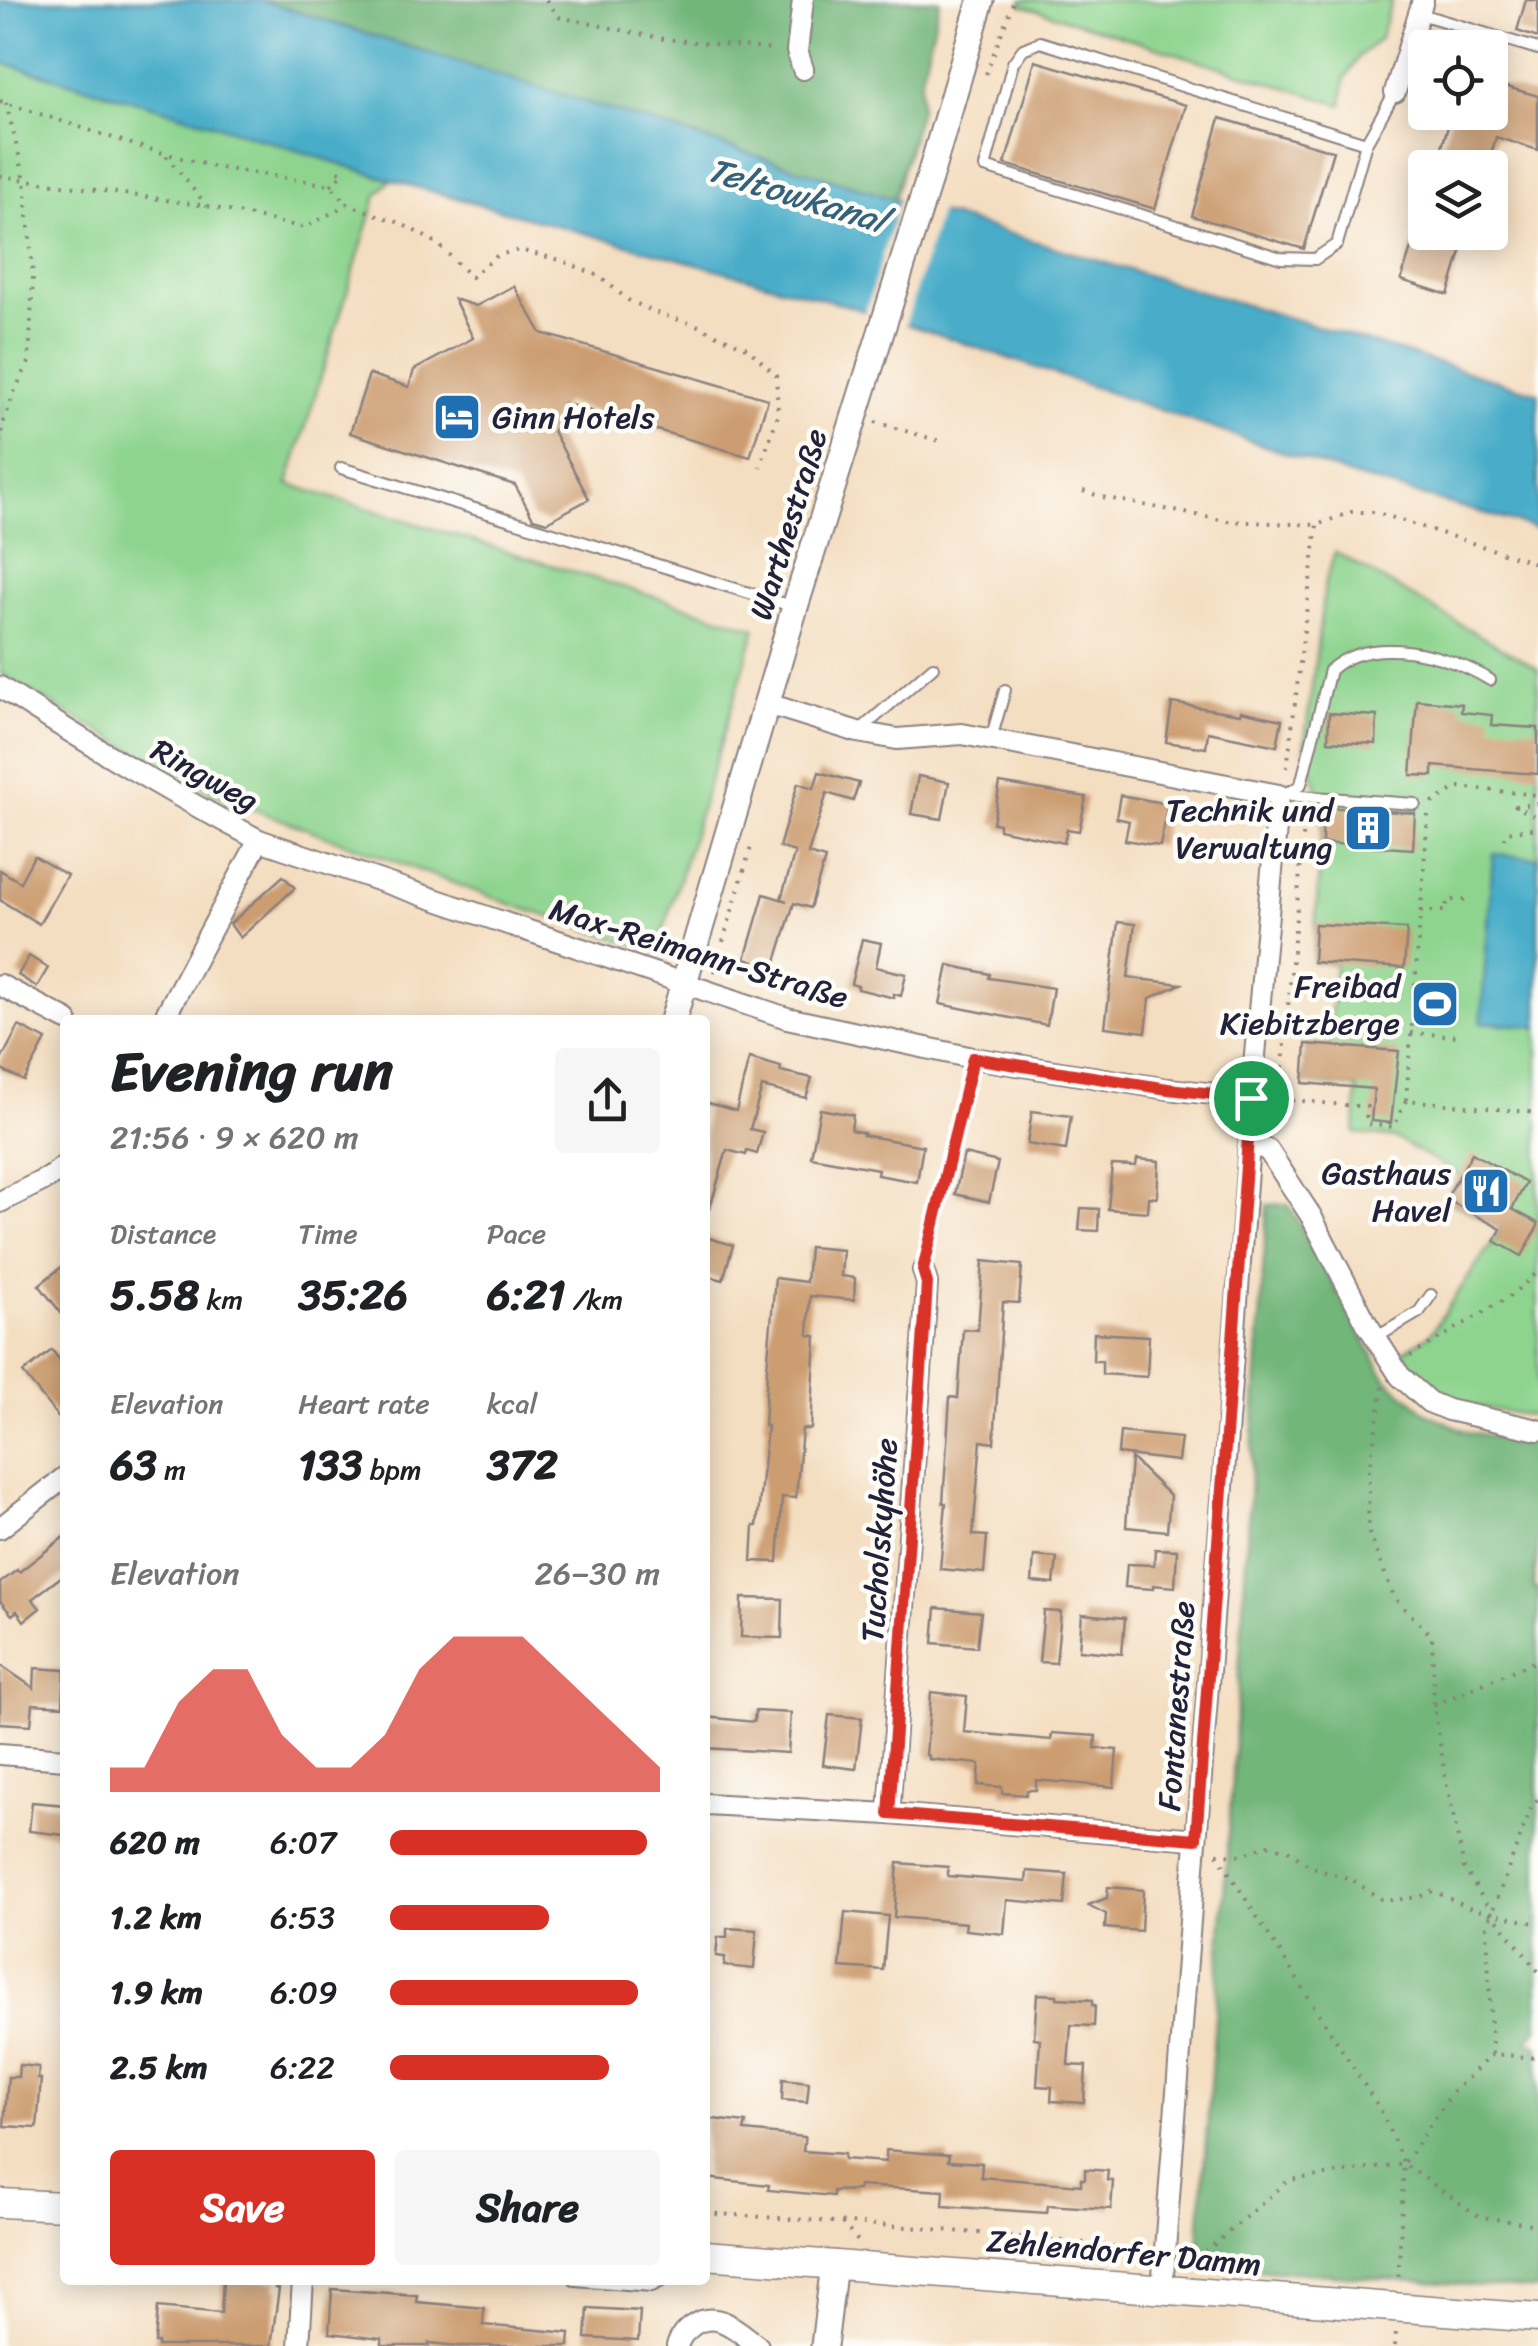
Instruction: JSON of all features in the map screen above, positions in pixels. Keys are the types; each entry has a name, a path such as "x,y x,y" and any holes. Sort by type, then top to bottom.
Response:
{"main road":[{"path":"8,2203 60,2190"},
{"path":"8,2203 60,2206"},
{"name":"Zehlendorfer Damm","path":"710,2256 1169,2278 1398,2309 1538,2318"}],"street":[{"path":"803,0 797,51 804,69"},
{"name":"Warthestraße","path":"675,1015 981,0"},
{"path":"1395,92 1421,7"},
{"name":"Ringweg","path":"0,687 205,812 259,840 167,1015"},
{"path":"768,704 858,732 896,739 962,734 1279,794"},
{"name":"Fontanestraße","path":"1169,2278 1196,1839 1251,1098 1279,794"},
{"name":"Max-Reimann-Straße","path":"259,840 787,1018 973,1058 1251,1098"},
{"path":"0,985 60,1016"},
{"path":"1249,1144 1268,1150 1310,1216 1376,1338 1398,1358 1400,1376 1429,1402 1448,1410 1538,1430"},
{"path":"0,1202 60,1169"},
{"name":"Tucholskyhöhe","path":"889,1814 925,1316 927,1283 923,1270"},
{"path":"0,1528 60,1481"},
{"path":"0,1754 60,1759"},
{"path":"710,1804 889,1814 1196,1839"},
{"path":"824,2346 834,2264"},
{"path":"299,2346 303,2285"},
{"path":"677,2346 681,2334 701,2320 721,2319 758,2346"}],"lane":[{"path":"1421,7 1538,49"},
{"path":"1366,142 1040,42 1023,49 1013,63 985,167 1281,258 1316,259 1337,244 1366,142 1395,92"},
{"path":"341,468 796,607"},
{"path":"1279,794 1301,784 1330,670 1342,660 1371,650 1398,650 1468,667 1490,680"},
{"path":"858,732 933,667"},
{"path":"991,739 1005,690"},
{"path":"1279,794 1415,804"},
{"path":"1376,1338 1419,1312 1431,1295"}],"path":[{"path":"546,0 559,17 664,39 776,50 804,69"},
{"path":"3,102 214,167 331,185 347,204 400,222 437,243 471,276 498,255 519,250 560,260 598,276 628,300 748,348 776,376 778,414 760,467"},
{"path":"0,443 15,390 29,362 32,275 25,180 3,102"},
{"path":"164,153 207,206"},
{"path":"331,185 341,172"},
{"path":"0,176 207,206 305,228 347,204"},
{"path":"874,422 943,442"},
{"path":"1083,491 1227,521 1317,525 1351,512 1375,512 1538,564"},
{"path":"1279,794 1286,784 1317,525"},
{"path":"1306,796 1280,1099 1367,1107 1366,1124 1394,1128 1406,1100 1428,805 1458,787 1538,794"},
{"path":"1538,804 1515,806 1538,818"},
{"path":"1505,839 1506,832 1538,828"},
{"path":"1420,911 1446,911 1447,900 1470,900"},
{"path":"1411,1033 1461,1036"},
{"path":"923,1270 973,1058"},
{"path":"1406,1100 1538,1113"},
{"path":"1538,1272 1508,1297 1398,1358 1369,1470 1368,1531 1395,1599 1432,1636 1434,1705 1464,1868 1492,1913 1538,1971"},
{"path":"1434,1705 1538,1660"},
{"path":"1404,2164 1452,2093 1492,2054 1487,1926 1532,1804 1538,1799"},
{"path":"1398,2309 1404,2164 1382,2110 1217,1854 1242,1855 1268,1845 1288,1850 1322,1871 1351,1879 1384,1901 1433,1892 1469,1908 1538,1924"},
{"path":"1492,2054 1538,2058"},
{"path":"1169,2278 1290,2180 1404,2164 1480,2217 1538,2225"},
{"path":"710,2213 1096,2244 1123,2249 1169,2278 1201,2273"}],"green space":[{"path":"260,0 940,0 921,79 920,109 894,199"},
{"path":"1022,0 1392,0 1380,39 1359,56 1345,79 1342,105 1021,5"},
{"path":"0,62 391,180 377,195 288,484 756,628 657,952 513,905 212,794 0,673"},
{"name":"Freibad Kiebitzberge","path":"1335,552 1538,669 1538,1417 1453,1399 1429,1384 1401,1353 1430,1334 1501,1229 1446,1199 1459,1175 1395,1138 1355,1133 1357,1088 1303,1083 1306,1044 1329,1045 1335,964 1313,962 1323,807 1304,748 1325,584"},
{"path":"1288,1204 1387,1380 1428,1414 1470,1433 1538,1443 1538,1546 1533,1588 1538,1589 1538,2028 1528,2040 1538,2047 1538,2290 1197,2265 1234,1757 1267,1205"}],"water":[{"name":"Teltowkanal","path":"0,0 260,0 894,199 1538,393 1538,529 1353,476 839,303 391,180 0,62"},
{"path":"1493,854 1538,858 1538,1027 1481,1022"}],"pier":[{"path":"900,196 941,207 904,329 864,316"}],"building":[{"path":"1526,0 1538,0 1538,38 1517,31"},
{"path":"1035,61 1186,105 1155,209 1005,164"},
{"path":"1508,87 1538,96 1538,150 1496,137 1492,150 1441,150 1447,130 1508,130"},
{"path":"1220,118 1333,151 1304,249 1192,216"},
{"path":"1410,250 1462,250 1448,295 1401,280"},
{"name":"Ginn Hotels","path":"514,286 541,333 768,399 750,457 564,403 553,431 589,499 547,522 533,518 515,485 350,433 369,374 409,387 414,370 473,338 454,299 476,306"},
{"path":"1417,700 1462,704 1461,712 1492,715 1491,725 1538,728 1538,774 1433,766 1433,776 1411,775"},
{"path":"1172,703 1282,720 1277,746 1208,732 1206,748 1166,742"},
{"path":"1329,713 1377,716 1376,744 1328,741"},
{"path":"819,772 859,783 853,801 827,793 808,854 825,859 810,908 794,903 774,968 745,959 764,894 787,901 781,899 795,852 779,847 798,783 814,788"},
{"path":"918,776 949,782 942,819 911,814"},
{"path":"1000,783 1086,797 1079,831 1067,829 1064,843 999,829 999,824 993,823"},
{"path":"1120,795 1168,804 1160,846 1125,840 1129,821 1116,818"},
{"name":"Technik und Verwaltung","path":"1323,807 1415,813 1413,849 1322,843"},
{"path":"34,856 67,875 39,924 0,900 0,870 20,882"},
{"path":"283,876 295,888 240,938 230,924"},
{"path":"1118,922 1135,924 1128,978 1181,984 1150,998 1146,1032 1105,1027"},
{"path":"1315,924 1407,929 1404,968 1313,962"},
{"path":"862,939 881,943 876,967 906,974 901,996 894,994 894,998 851,984"},
{"path":"29,956 48,968 37,987 18,975"},
{"path":"948,965 990,974 989,978 1053,988 1047,1025 940,1004"},
{"path":"19,1026 46,1040 24,1081 0,1069"},
{"path":"1306,1044 1399,1051 1391,1123 1371,1121 1374,1089 1303,1083"},
{"path":"749,1058 781,1067 780,1071 812,1078 806,1098 762,1087 750,1129 763,1132 757,1154 727,1150 710,1208 710,1103 736,1111"},
{"path":"820,1109 853,1115 851,1130 863,1135 923,1146 917,1182 877,1175 878,1169 811,1157"},
{"path":"1032,1111 1071,1116 1066,1150 1027,1144"},
{"name":"Gasthaus Havel","path":"1472,1153 1526,1183 1512,1209 1538,1226 1522,1256 1495,1241 1501,1229 1446,1199"},
{"path":"964,1154 998,1162 989,1202 955,1194"},
{"path":"1137,1159 1159,1161 1157,1198 1149,1197 1148,1212 1108,1209 1112,1165 1136,1166"},
{"path":"1081,1208 1099,1209 1098,1231 1079,1230"},
{"path":"710,1238 733,1245 723,1280 710,1276"},
{"path":"809,1247 843,1250 841,1276 855,1278 854,1300 810,1296 808,1335 816,1336 811,1429 802,1429 796,1498 782,1497 778,1562 752,1561 767,1426 767,1369 775,1278 806,1282"},
{"path":"983,1261 1022,1265 1019,1303 1003,1302 994,1443 981,1441 973,1535 987,1536 984,1573 940,1569 950,1397 958,1398 963,1329 978,1330"},
{"path":"60,1268 60,1312 39,1285"},
{"path":"1094,1333 1149,1336 1147,1377 1102,1374 1102,1361 1093,1361"},
{"path":"52,1350 60,1360 60,1420 23,1373"},
{"path":"1120,1432 1181,1438 1178,1461 1118,1454"},
{"path":"1131,1458 1170,1496 1167,1531 1126,1527"},
{"path":"60,1540 60,1578 32,1599 40,1608 24,1621 17,1611 12,1615 0,1601 0,1583"},
{"path":"1155,1549 1177,1550 1175,1587 1125,1587 1127,1564 1154,1565"},
{"path":"1034,1556 1057,1558 1054,1584 1032,1582"},
{"path":"742,1598 783,1599 782,1638 741,1637"},
{"path":"936,1608 981,1612 977,1647 933,1643"},
{"path":"1044,1611 1061,1612 1056,1663 1039,1662"},
{"path":"1082,1614 1125,1618 1122,1654 1079,1650"},
{"path":"0,1665 34,1688 35,1668 60,1670 60,1706 33,1704 31,1725 0,1723"},
{"path":"931,1692 967,1696 964,1732 1051,1740 1052,1733 1096,1736 1095,1748 1117,1750 1114,1787 1036,1780 1036,1790 1027,1790 1026,1795 978,1785 980,1764 929,1759 926,1755"},
{"path":"755,1711 791,1713 788,1753 710,1748 710,1718 754,1722"},
{"path":"829,1715 862,1718 856,1769 823,1765"},
{"path":"32,1802 60,1805 60,1834 29,1831"},
{"path":"898,1863 948,1867 948,1876 1026,1882 1027,1871 1067,1874 1064,1905 1007,1900 1004,1934 965,1930 966,1923 894,1917"},
{"path":"1108,1887 1143,1890 1141,1931 1105,1928 1106,1914 1088,1905 1107,1898"},
{"path":"845,1912 888,1916 883,1970 840,1967"},
{"path":"727,1928 757,1930 754,1969 724,1966 725,1957 716,1956 718,1937 727,1937"},
{"path":"1037,1994 1092,2000 1095,2005 1094,2026 1071,2025 1068,2065 1086,2066 1084,2103 1051,2101 1052,2087 1037,2086"},
{"path":"19,2065 39,2067 37,2128 4,2126 8,2077 18,2077"},
{"path":"783,2079 809,2082 807,2102 782,2100"},
{"path":"710,2119 746,2123 744,2131 805,2137 803,2151 844,2154 844,2159 886,2162 886,2150 949,2155 948,2161 982,2163 981,2177 1081,2185 1085,2169 1108,2171 1107,2180 1113,2181 1111,2209 1048,2205 1047,2213 943,2206 944,2191 859,2186 858,2190 833,2191 833,2196 768,2190 769,2185 710,2179"},
{"path":"223,2285 275,2285 279,2289 271,2346 155,2343 158,2307 221,2313"},
{"path":"332,2289 417,2295 416,2302 484,2308 483,2325 570,2333 569,2346 429,2343 382,2346 382,2339 329,2333"},
{"path":"588,2308 640,2311 638,2341 586,2338"}],"place":[{"name":"Ginn Hotels","path":"457,417"},
{"name":"Technik und Verwaltung","path":"1368,828"},
{"name":"Freibad Kiebitzberge","path":"1435,1004"},
{"name":"Gasthaus Havel","path":"1486,1191"}],"route":[{"path":"973,1058 1251,1098 1196,1839 889,1814 925,1316 927,1283 923,1270 973,1058"}]}
